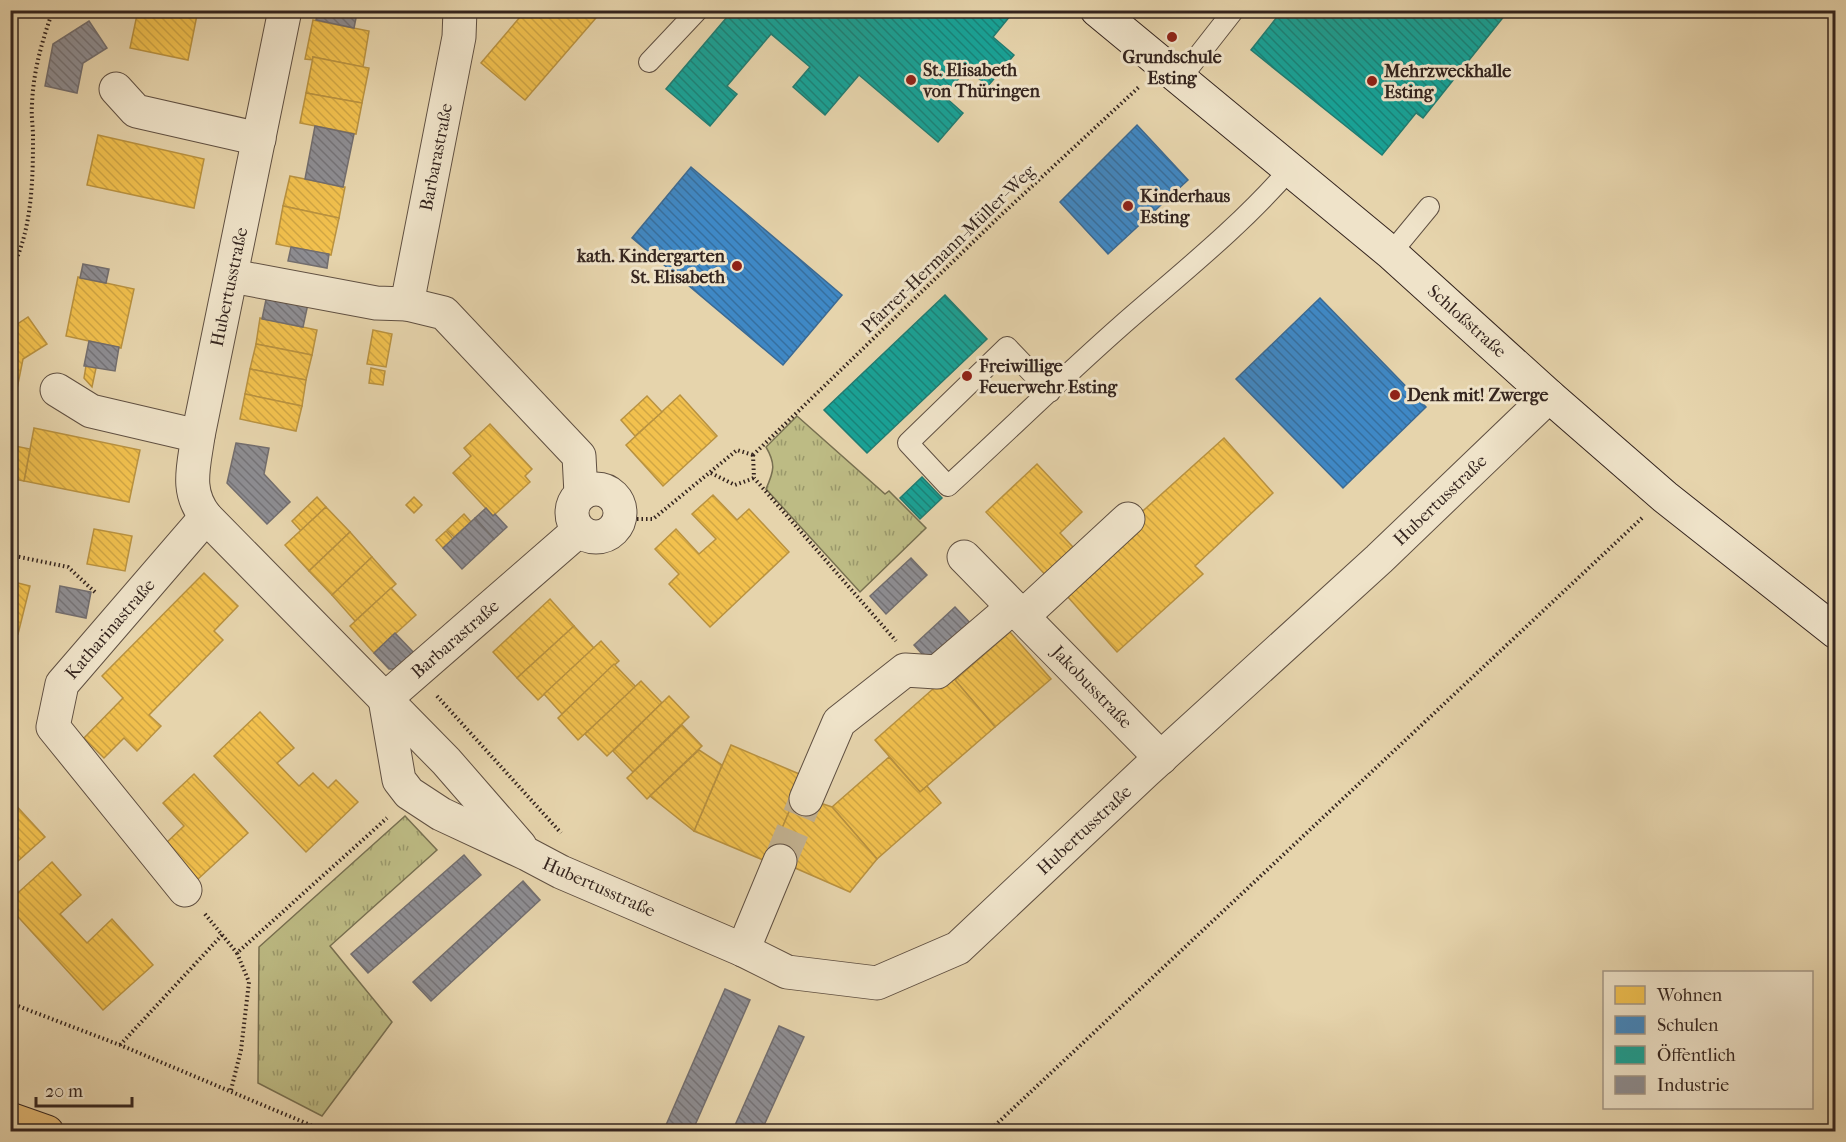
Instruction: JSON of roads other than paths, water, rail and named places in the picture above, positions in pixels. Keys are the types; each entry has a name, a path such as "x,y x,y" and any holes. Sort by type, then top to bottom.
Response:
{"highway":[{"path":"10,1119 47,1131"}],"street":[{"name":"Hubertusstraße","path":"285,10 198,436 192,486 199,508 206,517 446,761 527,854"},
{"name":"Barbarastraße","path":"407,304 459,37 460,10"},
{"name":"Schloßstraße","path":"1097,10 1391,252 1549,396 1665,497 1836,633"},
{"path":"116,89 136,111 259,139"},
{"path":"232,276 376,303 407,304 444,313 579,456 581,494"},
{"path":"57,390 91,411 198,436"},
{"name":"Hubertusstraße","path":"385,699 399,780 409,793 441,814 561,872 743,950 787,972 877,983 958,948 1379,559 1549,396"},
{"path":"590,489 607,491 614,496 618,504 619,519 616,527 607,535 599,538 585,536 578,531 571,517 575,500 581,494 590,489"},
{"name":"Katharinastraße","path":"185,890 53,727 62,684 206,517"},
{"path":"806,799 839,722 905,670 937,672 1018,611 1128,519"},
{"name":"Barbarastraße","path":"385,699 578,531"},
{"name":"Jakobusstraße","path":"964,557 1161,758"},
{"path":"743,950 780,861"}],"lane":[{"path":"649,62 698,10"},
{"path":"1172,72 1234,10"},
{"path":"1050,392 1007,347 908,443 948,486 1050,392 1112,333 1263,200 1290,169"},
{"path":"1391,252 1428,207"}],"tunnel":[{"path":"780,861 806,799"}],"place":[{"name":"Grundschule Esting","path":"1172,37"},
{"name":"St. Elisabeth von Thüringen","path":"911,80"},
{"name":"Mehrzweckhalle Esting","path":"1372,81"},
{"name":"Kinderhaus Esting","path":"1128,206"},
{"name":"kath. Kindergarten St. Elisabeth","path":"737,266"},
{"name":"Freiwillige Feuerwehr Esting","path":"967,376"},
{"name":"Denk mit! Zwerge","path":"1395,395"}]}
